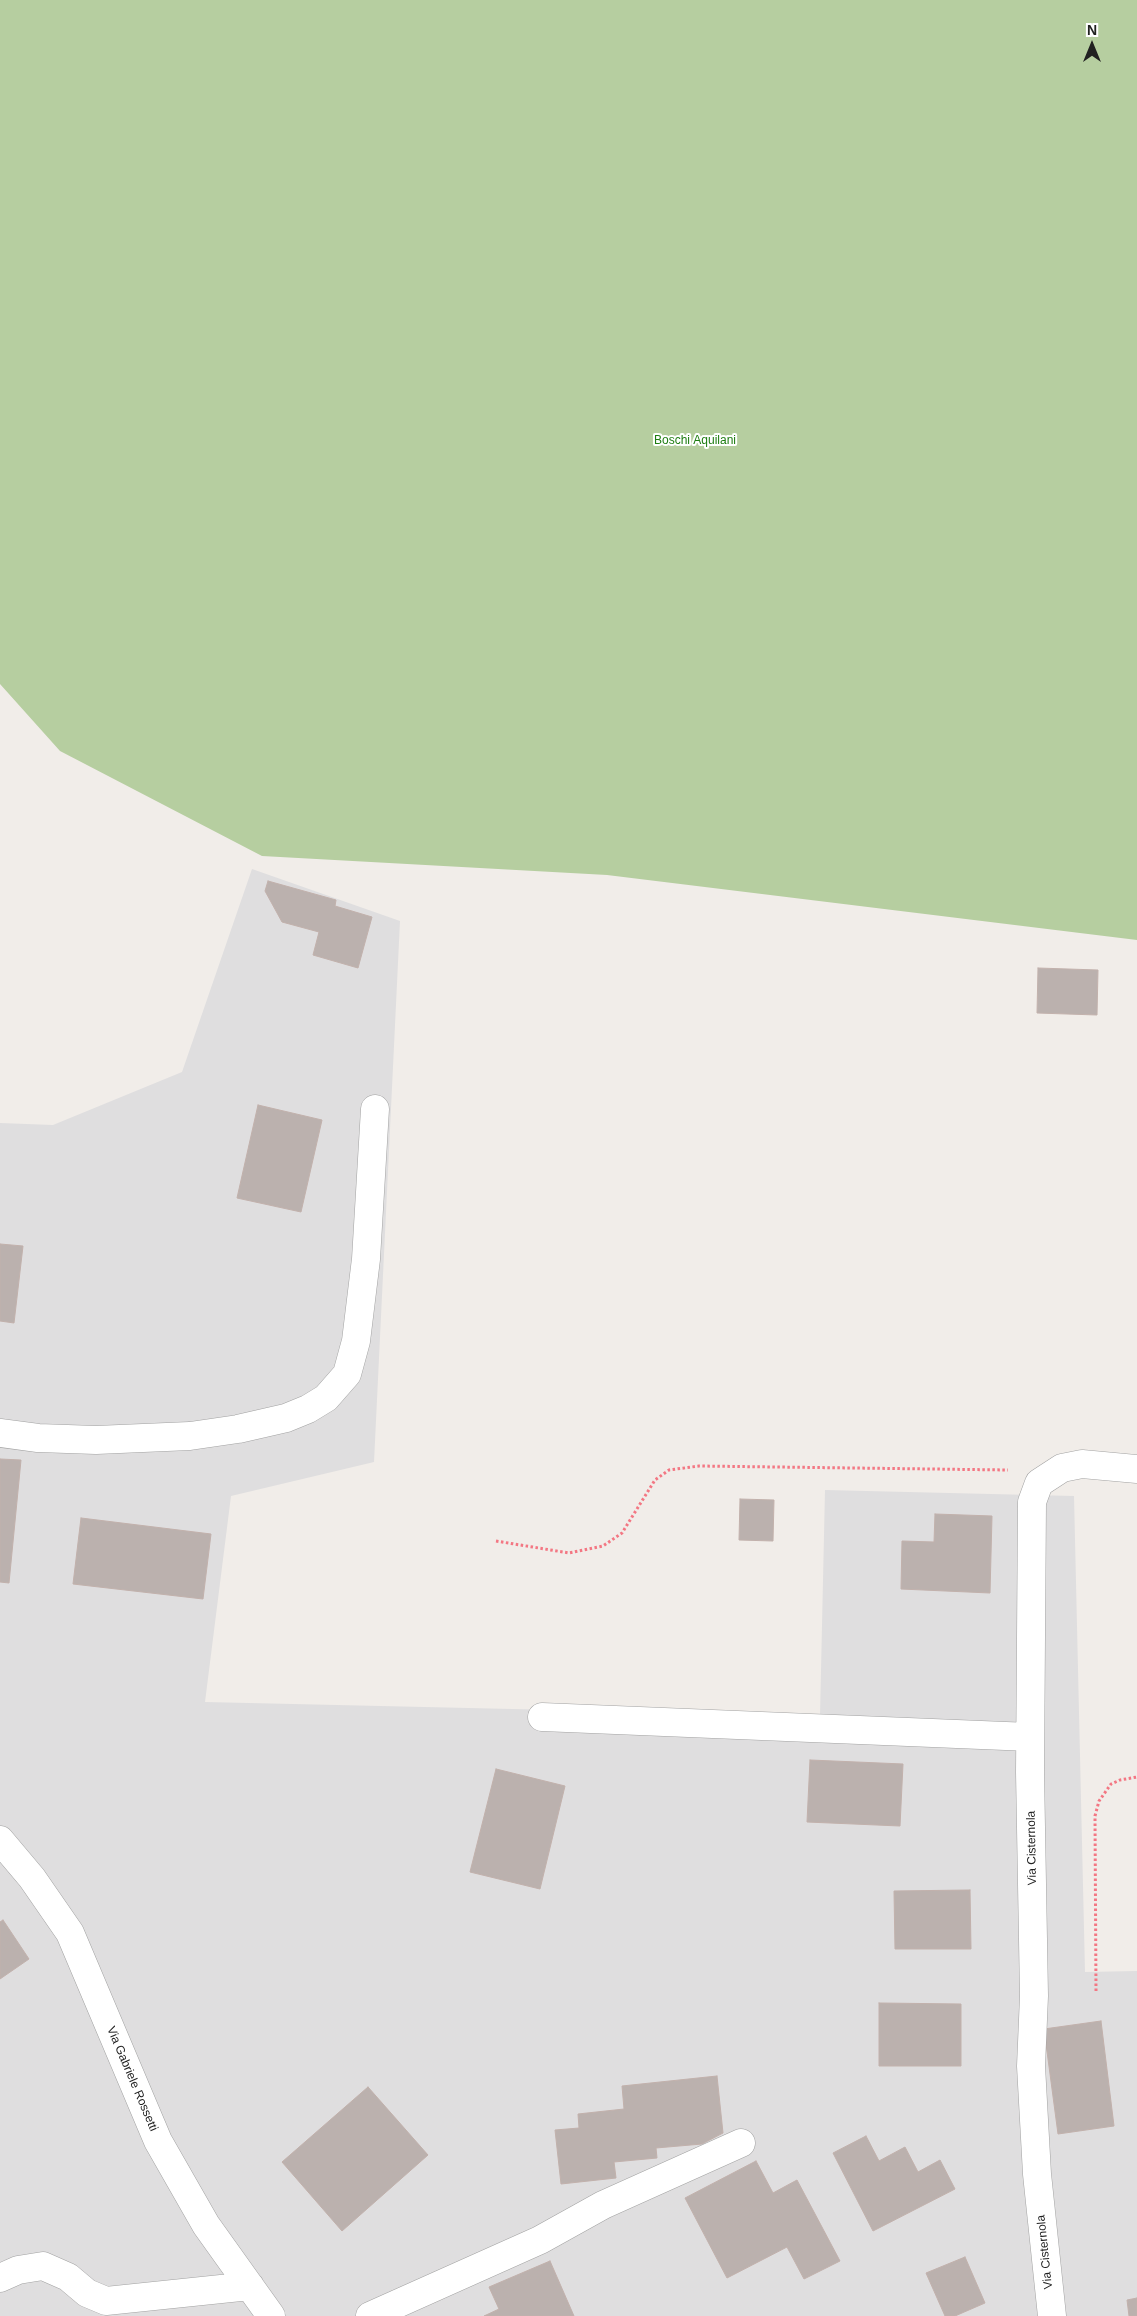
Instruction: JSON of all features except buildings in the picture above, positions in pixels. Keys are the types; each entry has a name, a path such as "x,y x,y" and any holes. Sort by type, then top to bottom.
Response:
{"street":[{"path":"0,1433 38,1438 96,1440 190,1436 238,1429 286,1418 308,1409 326,1398 347,1374 356,1341 366,1259 376,1109"},
{"name":"Via Cisternola","path":"1052,2316 1039,2191 1031,2066 1034,1996 1030,1737 1032,1502 1039,1483 1056,1470 1082,1464 1137,1469"},
{"path":"542,1717 1030,1737"},
{"name":"Via Gabriele Rossetti","path":"0,1840 46,1897 70,1933 158,2141 206,2225 271,2316"},
{"path":"370,2316 540,2240 603,2205 740,2143"},
{"path":"0,2278 18,2270 42,2266 68,2277 87,2293 106,2301 250,2286"}],"path":[{"path":"496,1541 569,1553 603,1546 622,1533 655,1480 670,1470 699,1466 1056,1470"},
{"path":"1096,1991 1095,1816 1099,1801 1112,1784 1120,1780 1137,1777"}],"shaded area":[{"path":"252,869 400,921 374,1462 231,1496 205,1702 820,1716 825,1490 1074,1496 1085,1972 1137,1971 1137,2316 0,2316 0,1123 53,1125 182,1072"}],"green space":[{"name":"Boschi Aquilani","path":"0,0 1137,0 1137,940 607,875 262,856 60,751 0,684"}]}
